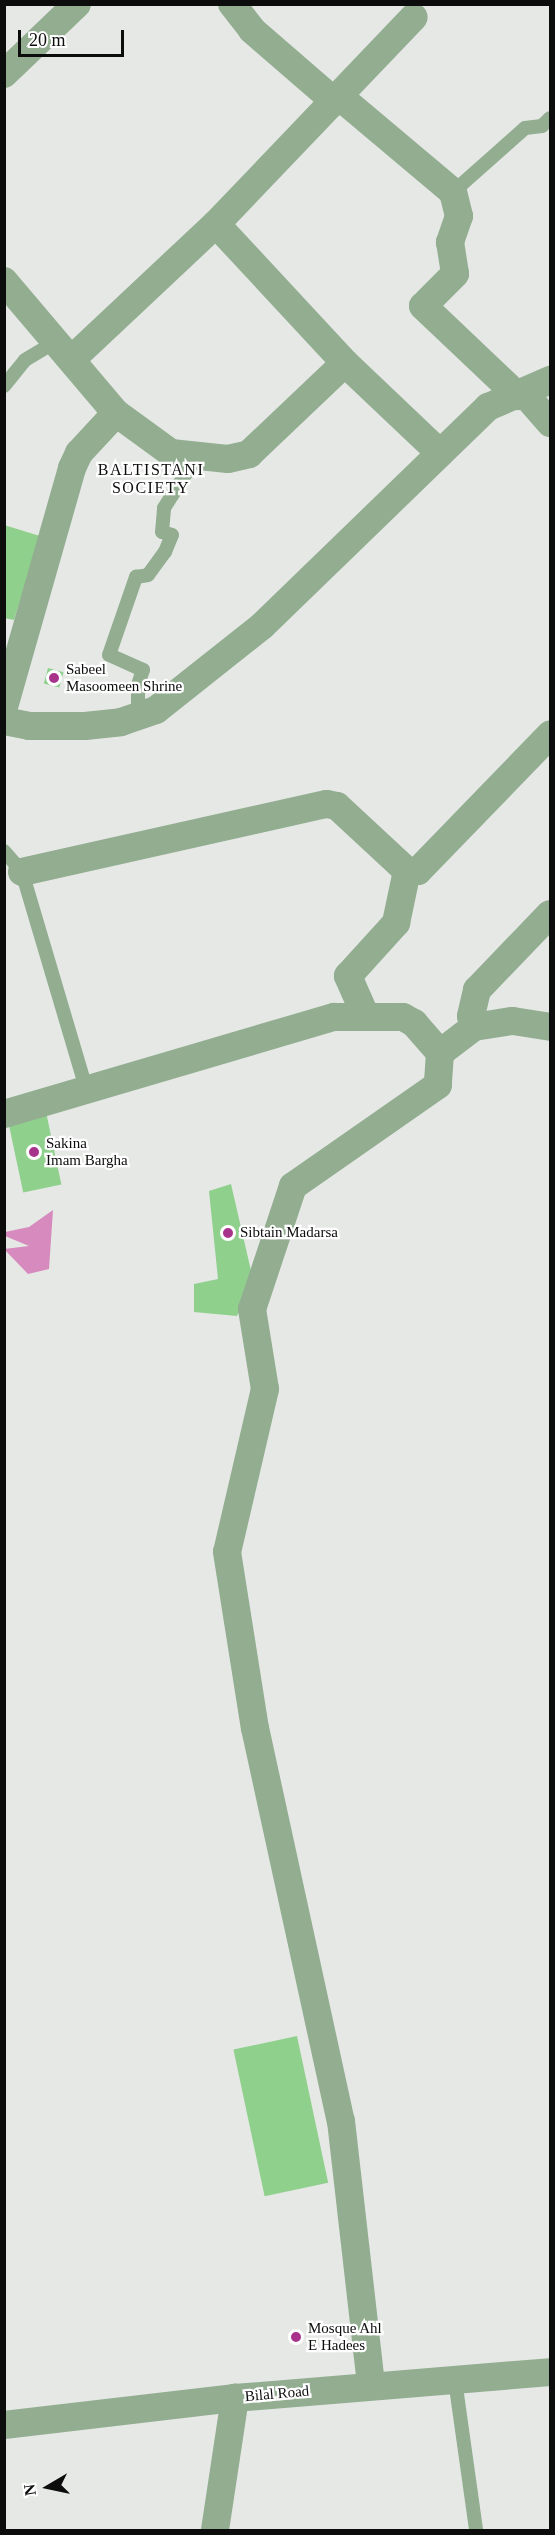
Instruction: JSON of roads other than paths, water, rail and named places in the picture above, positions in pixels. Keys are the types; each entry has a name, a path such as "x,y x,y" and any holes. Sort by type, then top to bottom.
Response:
{"street":[{"path":"4,74 77,4"},
{"path":"232,4 252,30 453,192 459,216 450,242 455,274 423,306 550,423"},
{"path":"64,350 216,224 338,99 416,11"},
{"path":"216,224 345,363 440,453"},
{"path":"4,280 116,413 171,453 228,459 249,454 345,363"},
{"path":"4,722 29,726 85,726 138,716 156,710 262,626 488,407 521,395 550,380"},
{"path":"7,690 72,468 79,453 116,413"},
{"path":"13,861 327,804 337,806 407,872 418,871 428,864 550,735"},
{"path":"366,1017 348,976 396,923 407,872"},
{"path":"474,1027 471,1016 477,990 550,914"},
{"path":"4,1114 86,1088 334,1017 403,1017 414,1023 440,1053 438,1085 294,1186 252,1309 265,1389 227,1552 255,1728 341,2121 371,2386"},
{"path":"440,1053 474,1027 513,1021 550,1027"},
{"name":"Bilal Road","path":"4,2425 235,2398 550,2372"},
{"path":"215,2530 235,2398"}],"lane":[{"path":"453,192 525,128 542,126 550,118"},
{"path":"4,386 25,360 64,350"},
{"path":"138,716 138,685 143,670 109,655 136,577 148,575 172,535 162,531 164,508 197,456"},
{"path":"13,861 86,1088"},
{"path":"455,2380 476,2530"}],"place":[{"name":"Sabeel Masoomeen Shrine","path":"54,678"},
{"name":"Sakina Imam Bargha","path":"34,1152"},
{"name":"Sibtain Madarsa","path":"228,1233"},
{"name":"Mosque Ahl E Hadees","path":"296,2337"}],"district":[{"name":"BALTISTANI SOCIETY","path":"151,479"}]}
